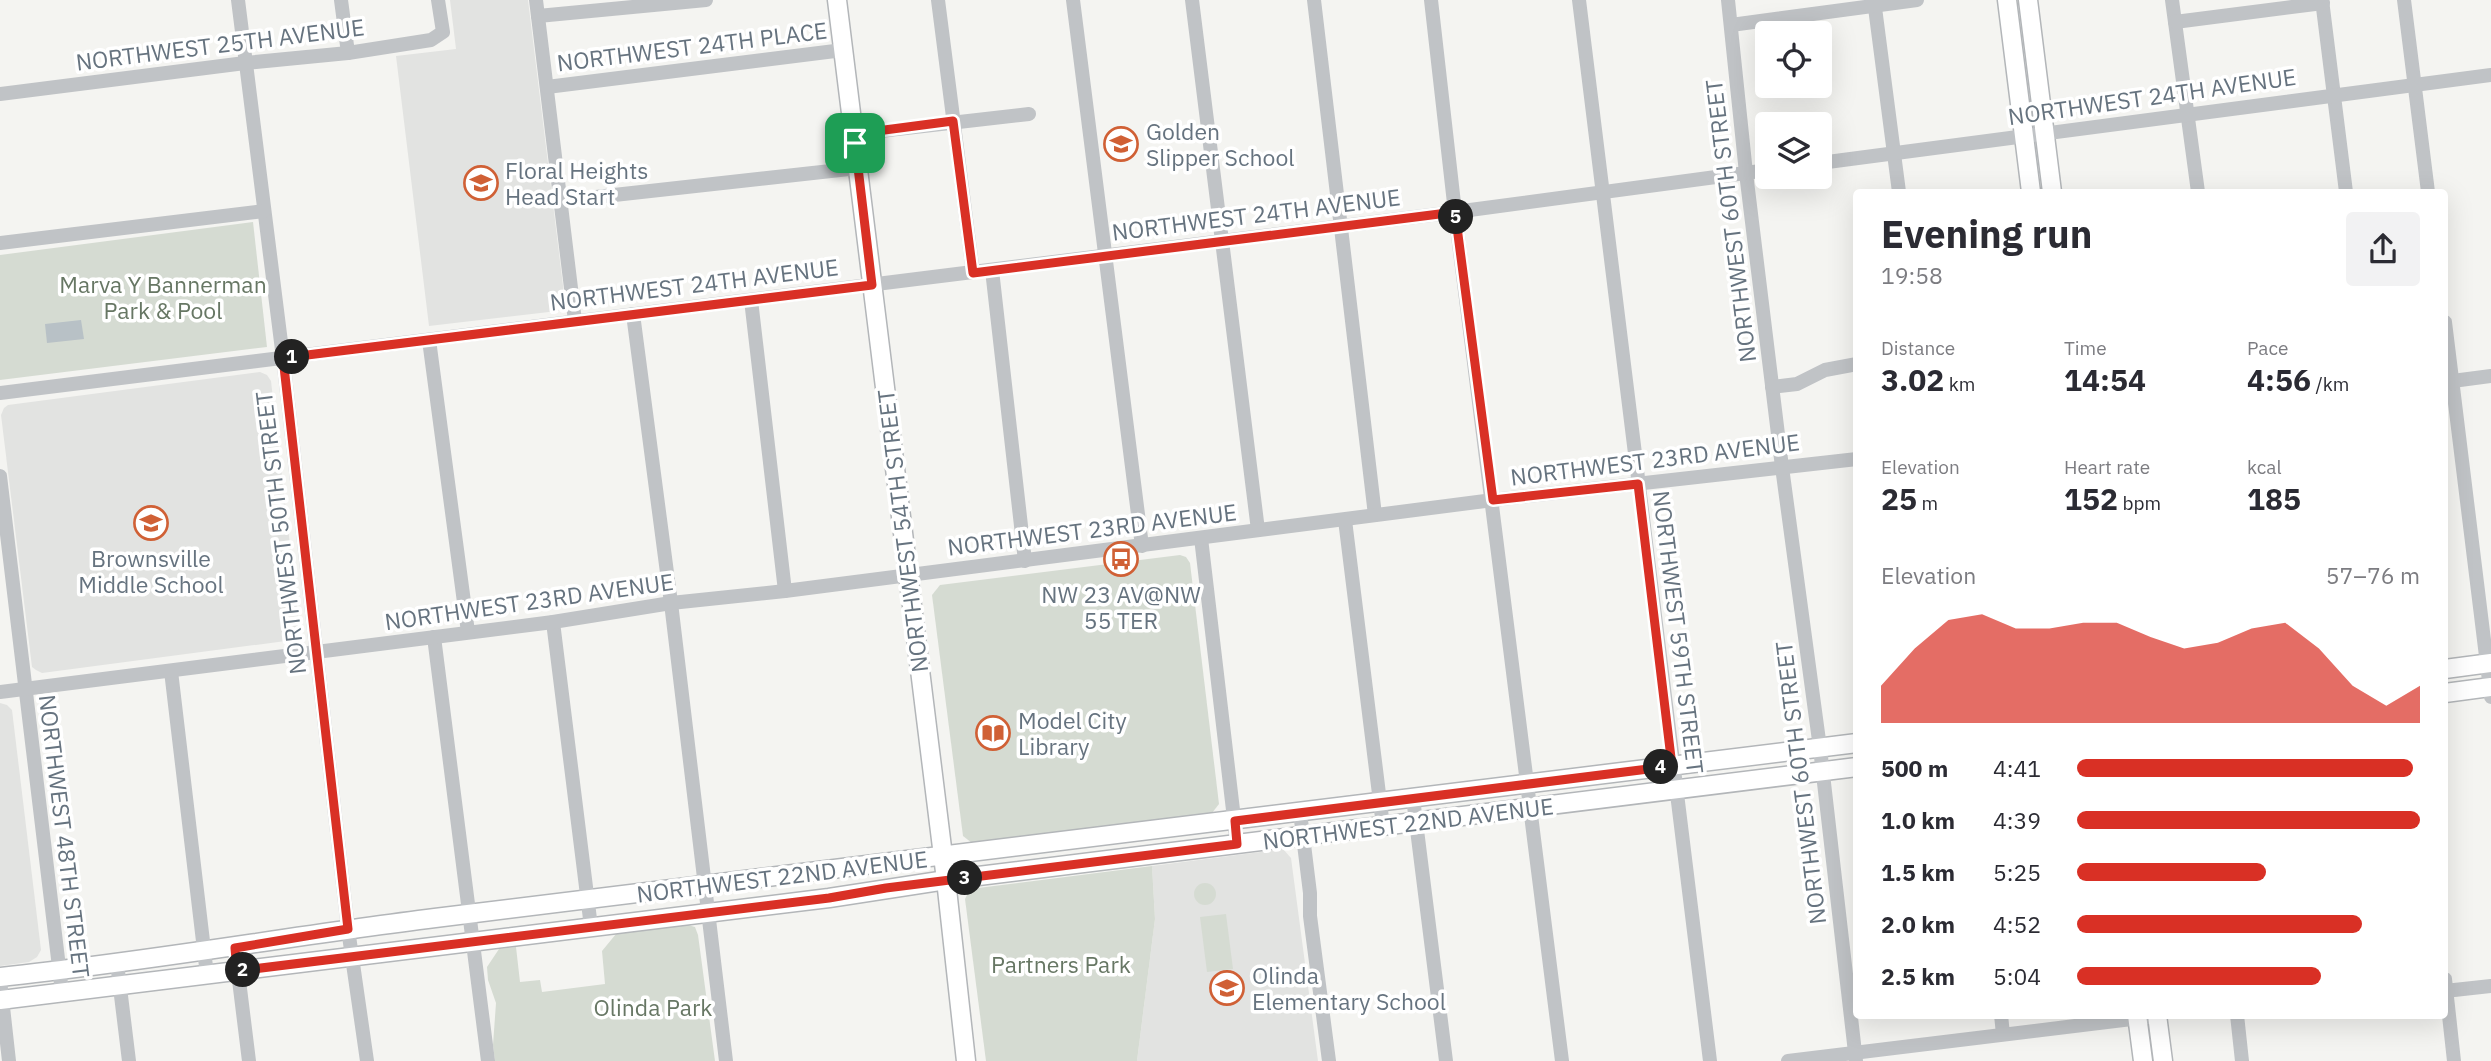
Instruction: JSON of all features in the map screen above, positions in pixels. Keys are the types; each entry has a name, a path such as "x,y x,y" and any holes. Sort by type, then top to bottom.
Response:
{"main road":[{"name":"NORTHWEST 54TH STREET","path":"837,0 966,1061"},
{"path":"2007,0 2031,189"},
{"path":"2028,0 2052,189"},
{"path":"2448,669 2489,664"},
{"path":"2448,693 2491,691"},
{"name":"NORTHWEST 22ND AVENUE","path":"0,978 235,948 348,929 1853,744"},
{"name":"NORTHWEST 22ND AVENUE","path":"1,1000 1853,767"},
{"path":"2138,1019 2143,1061"},
{"path":"2159,1019 2164,1061"}],"street":[{"name":"NORTHWEST 50TH STREET","path":"238,0 283,358 348,929 367,1061"},
{"path":"341,0 348,52"},
{"name":"NORTHWEST 25TH AVENUE","path":"0,94 432,40 443,32 439,0"},
{"path":"536,0 575,321"},
{"path":"538,16 706,0"},
{"path":"938,0 973,273"},
{"path":"1073,0 1142,546"},
{"path":"1192,0 1258,530"},
{"path":"1314,0 1375,515"},
{"path":"1431,0 1455,212 1562,1061"},
{"name":"NORTHWEST 59TH STREET","path":"1578,0 1710,1061"},
{"name":"NORTHWEST 60TH STREET","path":"1728,0 1746,173 1823,771 1855,1057"},
{"path":"1731,25 1875,3 1917,0"},
{"path":"2172,0 2197,189"},
{"path":"2404,0 2428,189"},
{"path":"2175,22 2323,1 2346,189"},
{"path":"1875,3 1899,189"},
{"name":"NORTHWEST 24TH PLACE","path":"547,87 843,50"},
{"name":"NORTHWEST 24TH AVENUE","path":"1832,161 2491,75"},
{"path":"854,134 1029,114"},
{"path":"560,201 858,168"},
{"name":"NORTHWEST 24TH AVENUE","path":"0,393 973,273 1755,172"},
{"path":"0,243 264,211"},
{"path":"992,270 1025,561"},
{"path":"751,300 785,592"},
{"path":"633,314 726,1061"},
{"path":"429,340 468,632"},
{"path":"1772,387 1797,384 1825,370 1853,365"},
{"path":"2491,376 2449,381 2491,691"},
{"name":"NORTHWEST 23RD AVENUE","path":"0,692 553,622 671,603 785,592 1493,500 1853,459"},
{"name":"NORTHWEST 48TH STREET","path":"0,476 4,545 62,992"},
{"path":"1345,520 1383,826"},
{"path":"1201,538 1237,844"},
{"path":"553,622 591,927"},
{"path":"434,637 488,1061"},
{"path":"171,671 207,975"},
{"path":"1413,798 1446,1061"},
{"path":"1300,812 1329,1061"},
{"path":"235,948 249,1061"},
{"name":"NORTHWEST 48TH STREET","path":"117,963 129,1061"},
{"path":"0,978 9,1061"},
{"path":"2448,987 2491,986"},
{"path":"2448,1012 2454,1061"},
{"path":"2001,1019 2003,1034"},
{"path":"1788,1061 1855,1057 2122,1019"},
{"path":"2237,1019 2242,1061"}],"shaded area":[{"name":"Floral Heights Head Start","path":"450,0 528,0 566,310 429,326 396,56 456,49"},
{"path":"81,320 84,339 47,343 45,324"},
{"name":"Brownsville Middle School","path":"260,372 267,375 271,381 300,631 297,637 293,640 42,673 32,667 1,415 4,408 8,405"},
{"path":"0,703 12,710 41,950 37,957 29,962 0,966"},
{"name":"Olinda Elementary School","path":"1283,849 1291,858 1318,1061 1137,1061 1155,919 1152,866"}],"green space":[{"name":"Marva Y Bannerman Park & Pool","path":"253,222 267,347 0,380 0,255"},
{"path":"1180,555 1186,557 1190,563 1219,804 1212,813 972,843 963,836 932,595 940,585"},
{"name":"Partners Park","path":"1152,866 1155,919 1137,1061 986,1061 965,899 970,889"},
{"path":"1205,883 1213,886 1216,894 1213,902 1205,905 1197,902 1194,894 1197,886"},
{"path":"1226,914 1233,969 1207,972 1200,917"},
{"name":"Olinda Park","path":"688,925 695,927 698,935 715,1061 495,1061 493,1045 496,1003 488,980 487,967 499,949 516,947 520,982 540,980 542,992 605,984 602,951 616,934"}],"place":[{"name":"Golden Slipper School","path":"1121,144"},
{"name":"Floral Heights Head Start","path":"481,183"},
{"name":"Brownsville Middle School","path":"151,523"},
{"name":"NW 23 AV@NW 55 TER","path":"1121,559"},
{"name":"Model City Library","path":"993,733"},
{"name":"Olinda Elementary School","path":"1227,988"}],"route":[{"path":"953,121 973,273 1455,212 1493,500 1638,484 1672,766 1235,821 1237,844 886,888 829,898 237,971 235,948 348,929 283,358 872,285 855,143 854,134 953,121"}]}
